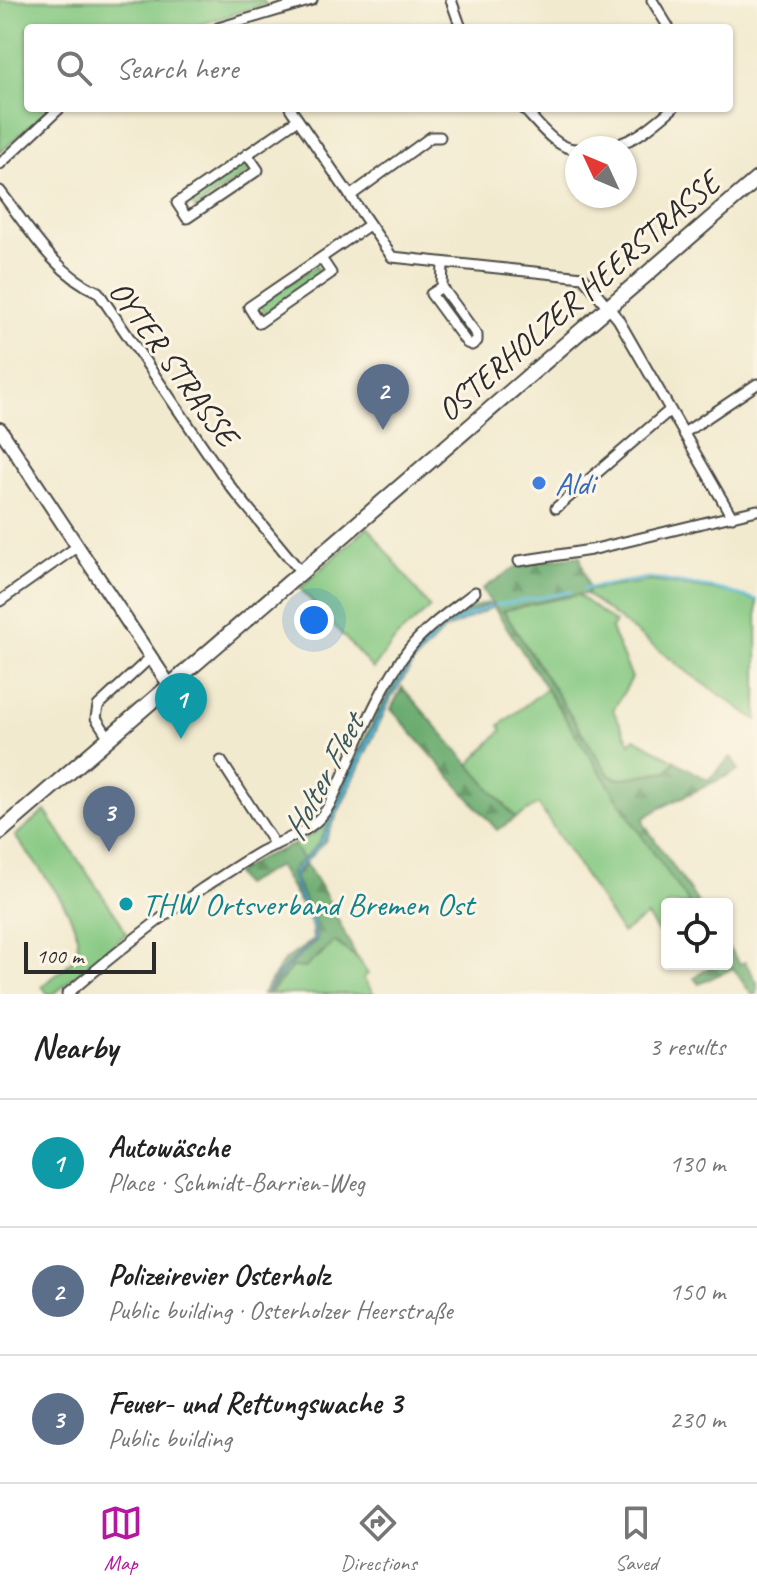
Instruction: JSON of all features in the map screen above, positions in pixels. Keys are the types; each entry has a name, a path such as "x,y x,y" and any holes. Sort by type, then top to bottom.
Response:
{"main road":[{"name":"OSTERHOLZER HEERSTRASSE","path":"0,832 757,179"},
{"path":"0,429 170,686"}],"street":[{"path":"240,24 312,0"},
{"path":"451,0 460,24"},
{"path":"652,0 667,24"},
{"path":"0,164 56,112"},
{"path":"292,112 392,257 583,277 618,319 732,517"},
{"path":"527,112 565,147"},
{"path":"637,136 668,112"},
{"path":"247,154 258,170 187,218 177,203 247,154 297,120"},
{"path":"350,196 431,137 440,137"},
{"name":"OYTER STRASSE","path":"0,191 62,271 79,284 98,292 230,486 301,572"},
{"path":"321,258 331,273 259,323 249,307 369,225"},
{"path":"442,287 431,294 467,343 472,345 477,341 477,335 442,287 443,264"},
{"path":"684,433 757,384"},
{"path":"556,508 670,410"},
{"path":"519,561 591,550 757,510"},
{"path":"0,601 78,546"},
{"path":"67,994 126,944 203,888 275,845 300,834 320,819 384,690 409,649 425,631 475,592"},
{"path":"109,738 96,718 98,706 151,657"},
{"path":"221,761 275,845"}],"green space":[{"path":"0,0 264,0 265,4 202,24 24,24 24,112 45,112 0,153"},
{"path":"243,161 249,171 195,209 188,198"},
{"path":"316,266 322,276 266,314 259,304"},
{"path":"368,527 430,608 397,637 373,669 300,588"},
{"path":"580,556 589,590 586,594 503,611 609,775 618,779 667,771 675,761 708,780 731,757 739,770 644,818 644,824 695,898 686,898 641,835 482,589 522,563"},
{"path":"651,581 728,592 757,601 757,720 690,674 586,594 589,590"},
{"path":"578,595 615,623 611,629 632,678 613,710 630,743 635,738 675,761 667,771 618,779 609,775 503,610"},
{"path":"487,603 439,630 406,668 379,714 335,810 332,807 399,671 426,638 443,624"},
{"path":"402,687 516,818 497,830 391,709"},
{"path":"546,689 686,898 661,898 661,936 647,916 622,933 538,804 516,818 468,766 502,730 500,725"},
{"path":"45,811 126,934 54,994 48,994 42,986 75,956 78,943 75,928 58,894 15,836"},
{"path":"325,822 329,824 319,843 303,860 293,845 318,831"},
{"path":"293,845 303,860 291,872 309,918 278,866 243,885 235,874 260,858"},
{"path":"306,864 357,958 334,941 305,968 292,967 267,994 287,968 317,940 314,920 294,877"},
{"path":"311,925 314,940 262,994 284,961 313,940"},
{"path":"334,941 357,958 368,974 363,978 374,994 270,994 292,966 319,957"},
{"path":"733,954 740,964 745,962 757,982 757,994 751,994 733,968"},
{"path":"705,970 729,970 699,984 694,978"}],"water":[{"path":"491,604 493,607 444,630 414,662 391,698 325,841 294,874 314,920 317,940 265,994 279,973 314,940 291,872 319,843 359,755 401,675 438,630"}],"waterway":[{"name":"Holter Fleet","path":"583,589 649,578 718,589 757,600"},
{"name":"Holter Fleet","path":"496,605 571,592"}],"place":[{"name":"Polizeirevier Osterholz","path":"383,430"},
{"name":"Aldi","path":"539,483"},
{"name":"Autowäsche","path":"181,739"},
{"name":"Feuer- und Rettungswache 3","path":"109,852"},
{"name":"THW Ortsverband Bremen Ost","path":"126,904"}]}
